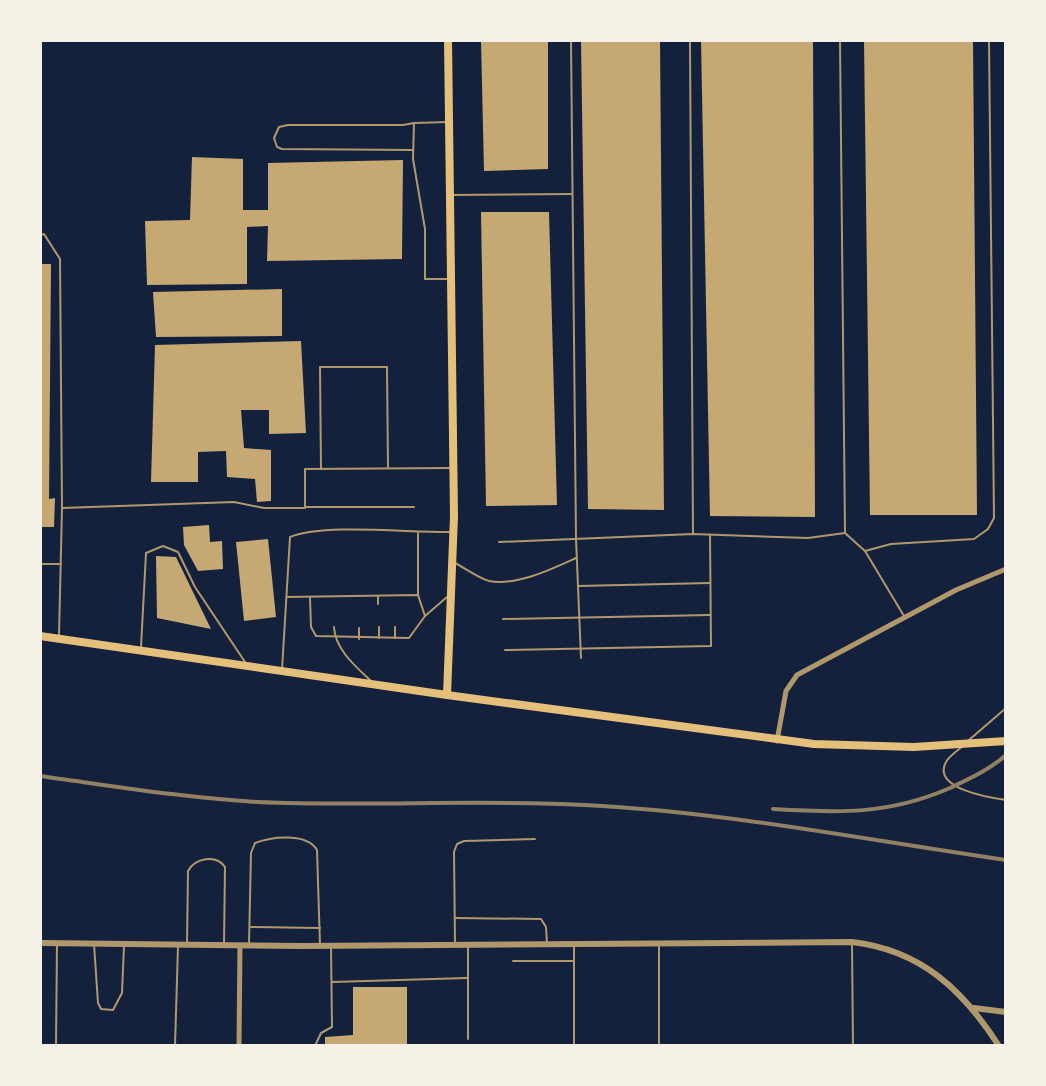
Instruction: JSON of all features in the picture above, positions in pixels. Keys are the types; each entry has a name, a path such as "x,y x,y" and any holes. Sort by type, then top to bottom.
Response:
{"main road":[{"path":"447,695 453,562 454,468 448,40"},
{"path":"40,636 777,741 899,747 1005,741"}],"street":[{"path":"777,741 786,691 797,675 956,590 1005,569"},
{"path":"40,943 331,945 852,942 882,948 916,961 954,988 973,1008 999,1046"},
{"path":"239,1046 240,945"},
{"path":"973,1008 1005,1012"}],"lane":[{"path":"571,40 576,539 581,658"},
{"path":"690,40 693,534"},
{"path":"840,40 845,533"},
{"path":"865,550 891,544 975,539 988,529 994,518 989,40"},
{"path":"413,150 282,149 275,143 276,132 279,127 288,125 403,125 450,122"},
{"path":"414,123 413,150 426,229 425,279 452,279"},
{"path":"451,195 573,194"},
{"path":"40,234 44,234 53,244 60,259 62,508 59,638"},
{"path":"321,469 320,367 387,367 388,468"},
{"path":"305,507 305,469 454,468"},
{"path":"62,508 234,502 264,508 414,507"},
{"path":"282,670 290,537 299,533 347,531 453,532"},
{"path":"417,533 418,596 425,616"},
{"path":"499,542 693,534 808,538 845,533 865,550 905,619"},
{"path":"505,650 711,646 710,534"},
{"path":"141,650 146,553 153,548 171,547 178,552 195,586 247,665"},
{"path":"453,562 488,581 506,581 551,569 577,558"},
{"path":"40,564 61,564"},
{"path":"578,586 710,583"},
{"path":"310,598 311,627 316,636 359,639 395,638 411,636 425,616 451,593"},
{"path":"378,596 378,604"},
{"path":"395,596 395,603"},
{"path":"287,597 418,596"},
{"path":"333,597 333,604"},
{"path":"358,597 359,603"},
{"path":"503,619 711,615"},
{"path":"334,627 334,638 348,659 373,683"},
{"path":"379,627 379,638"},
{"path":"395,627 395,638"},
{"path":"359,628 359,639"},
{"path":"1005,708 944,765 947,776 955,786 976,796 1005,800"},
{"path":"249,945 251,853 255,843 264,839 305,838 313,843 317,850 320,945"},
{"path":"455,944 454,852 457,844 464,841 535,839"},
{"path":"188,944 188,871 192,864 199,860 215,860 225,867 224,945"},
{"path":"455,918 541,919 546,927 547,943"},
{"path":"250,927 320,928"},
{"path":"659,942 659,1046"},
{"path":"852,942 853,1046"},
{"path":"56,1046 57,943"},
{"path":"94,943 98,1003 101,1009 113,1010 122,993 124,943"},
{"path":"175,1046 178,943"},
{"path":"468,943 468,1039"},
{"path":"574,943 574,1046"},
{"path":"315,1046 321,1033 332,1027 331,945"},
{"path":"513,961 574,960"},
{"path":"332,982 467,978"}],"building":[{"path":"481,40 548,40 548,169 484,171"},
{"path":"581,40 660,40 664,510 588,509"},
{"path":"701,40 813,40 815,517 710,516"},
{"path":"864,40 973,40 977,515 870,515"},
{"path":"192,157 243,159 243,210 268,210 268,163 403,160 402,259 267,261 268,226 247,227 247,284 147,285 145,221 190,220"},
{"path":"481,212 549,212 557,505 486,506"},
{"path":"40,264 51,264 49,499 55,498 54,527 40,527"},
{"path":"282,289 282,336 156,337 153,292"},
{"path":"301,341 306,433 269,434 269,410 241,410 244,448 271,450 271,501 257,502 255,479 227,477 226,451 198,452 198,482 151,482 155,345"},
{"path":"209,525 210,542 222,541 223,569 198,571 184,545 183,527"},
{"path":"268,539 276,617 244,621 236,542"},
{"path":"156,556 176,557 211,629 157,618"},
{"path":"353,987 407,987 407,1046 325,1046 325,1037 353,1035"}],"railway":[{"path":"773,809 842,811 884,808 927,797 950,788 986,770 1006,755"},
{"path":"40,776 176,795 258,802 544,803 638,809 743,820 1006,860"}]}
